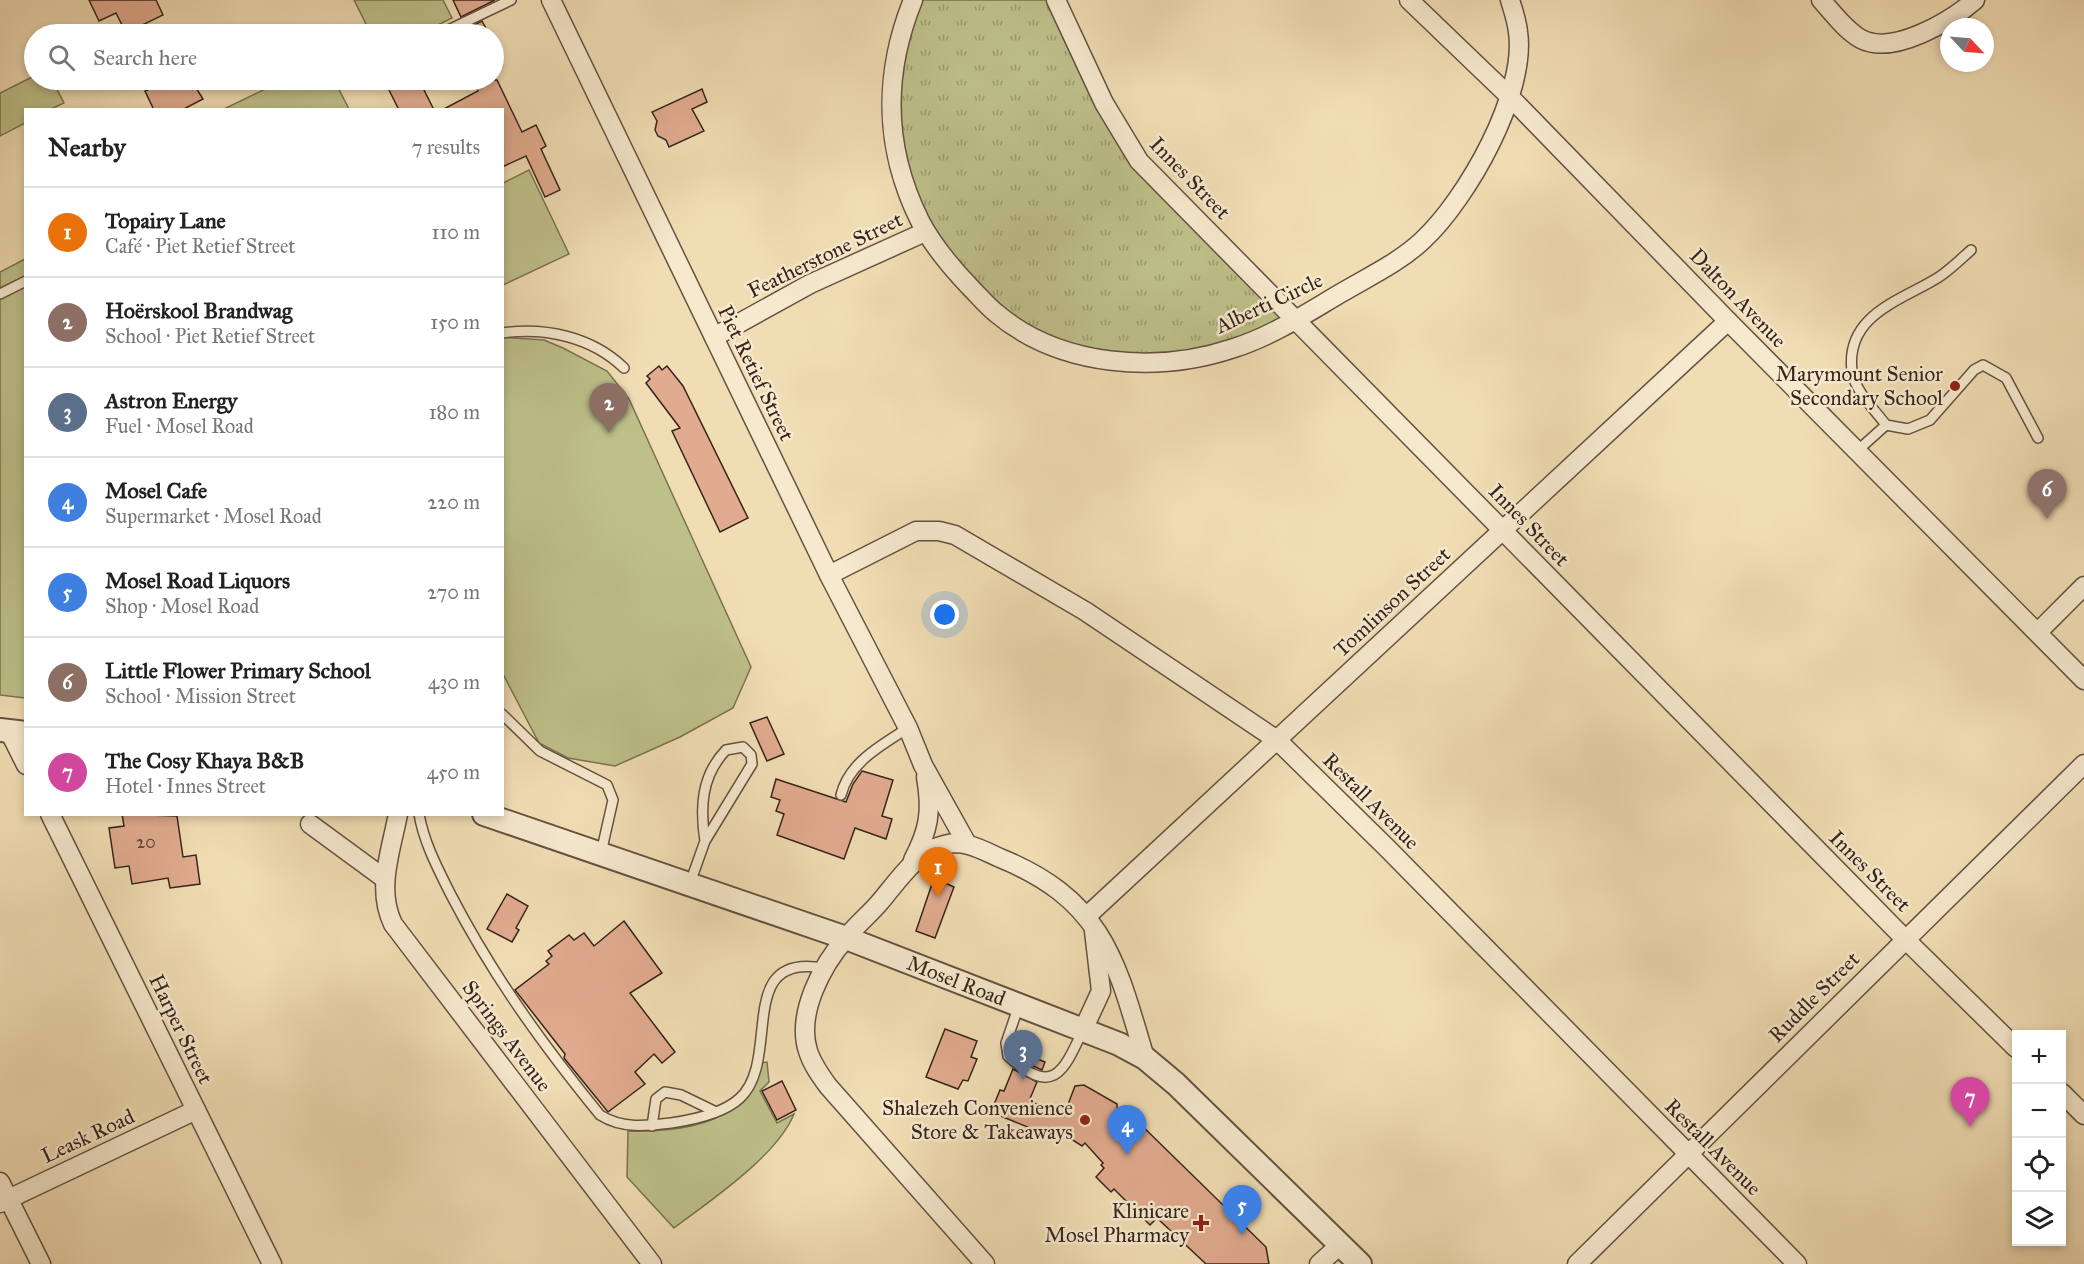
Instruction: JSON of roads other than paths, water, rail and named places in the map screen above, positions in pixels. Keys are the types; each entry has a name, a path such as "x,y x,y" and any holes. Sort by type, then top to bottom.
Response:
{"street":[{"name":"Piet Retief Street","path":"550,0 829,575 908,728 923,765 967,844"},
{"name":"Alberti Circle","path":"913,0 895,54 892,117 905,192 925,232 945,261 996,314 1053,346 1092,358 1134,364 1192,358 1235,348 1297,319 1422,241 1445,216 1475,174 1486,155 1509,96 1517,61 1518,33 1510,0"},
{"name":"Innes Street","path":"1056,0 1104,103 1139,161 1905,939 2012,1044"},
{"name":"Dalton Avenue","path":"1409,0 1509,96 1728,321 2084,680"},
{"path":"1821,0 1861,39 1892,43 1940,26 1975,0"},
{"name":"Featherstone Street","path":"714,337 810,284 925,232"},
{"name":"Tomlinson Street","path":"1091,921 1277,740 1728,321"},
{"name":"Restall Avenue","path":"829,575 916,531 939,531 955,535 1085,611 1277,740 1387,848 1797,1264"},
{"path":"2038,633 2084,586"},
{"path":"12,732 24,760"},
{"name":"Ruddle Street","path":"1577,1264 2084,764"},
{"name":"Piet Retief Street","path":"910,867 926,836 928,823 929,803 923,765"},
{"name":"Harper Street","path":"51,816 272,1264"},
{"name":"Springs Avenue","path":"398,816 385,879 384,899 393,924 652,1264"},
{"name":"Mosel Road","path":"490,816 846,938 1083,1030 1145,1058 1176,1084 1360,1264"},
{"path":"310,824 385,879"},
{"name":"Piet Retief Street","path":"823,968 846,938 910,867 935,848 945,844 967,844 1007,861 1056,887 1091,921 1103,938 1145,1058"},
{"path":"1083,1030 1101,990 1091,921"},
{"path":"823,968 805,1027 807,1049 814,1066 828,1086 985,1264"},
{"path":"2066,1098 2084,1115"},
{"name":"Leask Road","path":"4,1201 196,1110"},
{"path":"0,1182 4,1201 41,1264"},
{"path":"1319,1264 1340,1245"}],"lane":[{"path":"461,24 511,0"},
{"path":"1971,250 1937,278 1871,316 1857,339 1852,371 1860,389 1886,425 1908,429 1930,420 1974,370 1983,365 2006,378 2038,438"},
{"path":"0,294 24,282"},
{"path":"504,333 528,329 567,336 613,358 624,368"},
{"path":"1857,451 1886,425"},
{"path":"504,716 540,751 607,785 613,800 601,853"},
{"path":"841,795 848,778 868,755 908,728"},
{"path":"690,883 705,841 752,764 751,755 743,747 726,750 709,776 702,801 705,841"},
{"path":"420,816 435,862 467,927 507,995 600,1115 617,1124 652,1125 679,1122 725,1108 740,1098 753,1076 764,1013 774,981 785,970 803,964 823,968"},
{"path":"1019,1005 1006,1043 1007,1052 1016,1064 1043,1078 1051,1078 1059,1073 1070,1059 1083,1030"},
{"path":"652,1125 656,1099 665,1092 681,1095 714,1111"}],"place":[{"name":"Marymount Senior Secondary School","path":"1955,386"},
{"name":"Hoërskool Brandwag","path":"609,433"},
{"name":"Little Flower Primary School","path":"2047,519"},
{"name":"Topairy Lane","path":"938,897"},
{"name":"Astron Energy","path":"1023,1080"},
{"name":"Shalezeh Convenience Store & Takeaways","path":"1085,1120"},
{"name":"The Cosy Khaya B&B","path":"1970,1127"},
{"name":"Mosel Cafe","path":"1127,1155"},
{"name":"Klinicare Mosel Pharmacy","path":"1201,1223"},
{"name":"Mosel Road Liquors","path":"1242,1235"}]}
